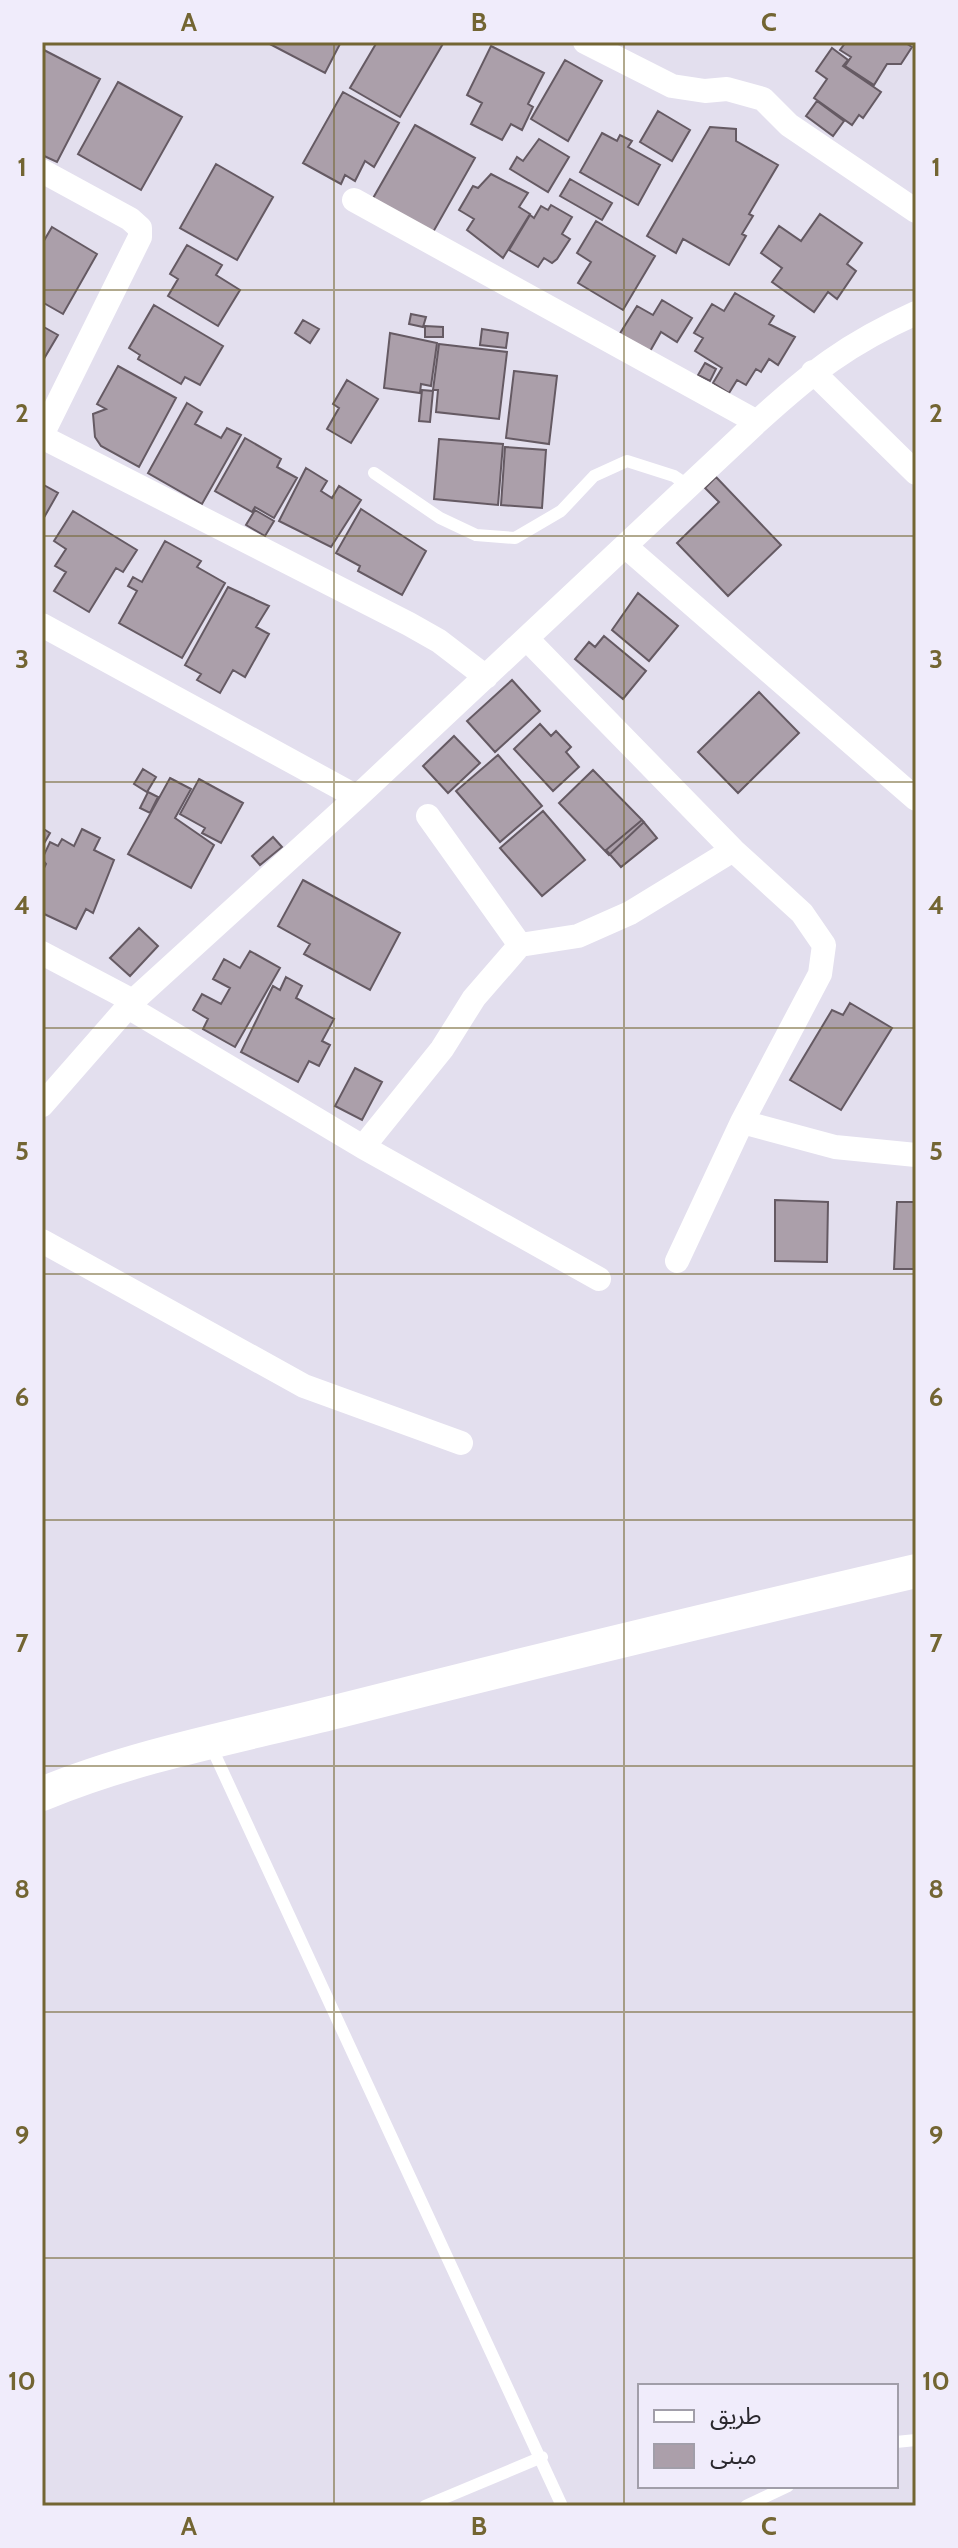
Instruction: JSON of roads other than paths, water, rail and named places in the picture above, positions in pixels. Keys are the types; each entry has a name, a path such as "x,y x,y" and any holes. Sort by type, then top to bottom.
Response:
{"street":[{"path":"585,42 672,86 705,91 727,89 763,99 789,125 916,211"},
{"path":"42,171 130,219 140,228 140,237 42,436 409,624 439,641 486,677"},
{"path":"354,200 757,422"},
{"path":"42,1105 130,1004 357,797 757,422 813,372 863,337 916,313"},
{"path":"813,372 916,473"},
{"path":"625,546 916,799"},
{"path":"42,625 357,797"},
{"path":"527,639 733,850 802,913 824,945 820,974 742,1122 677,1261"},
{"path":"428,816 520,945"},
{"path":"363,1147 442,1049 474,998 520,945 578,936 630,913 733,850"},
{"path":"42,953 363,1147 599,1279"},
{"path":"742,1122 835,1147 916,1155"},
{"path":"42,1241 304,1386 461,1443"},
{"path":"42,1794 84,1777 581,1649 916,1571"}],"lane":[{"path":"374,473 452,524 476,535 515,538 561,511 594,476 627,461 674,476 689,486"},
{"path":"210,1744 562,2506"},
{"path":"425,2506 542,2457"},
{"path":"746,2506 784,2488"}]}
